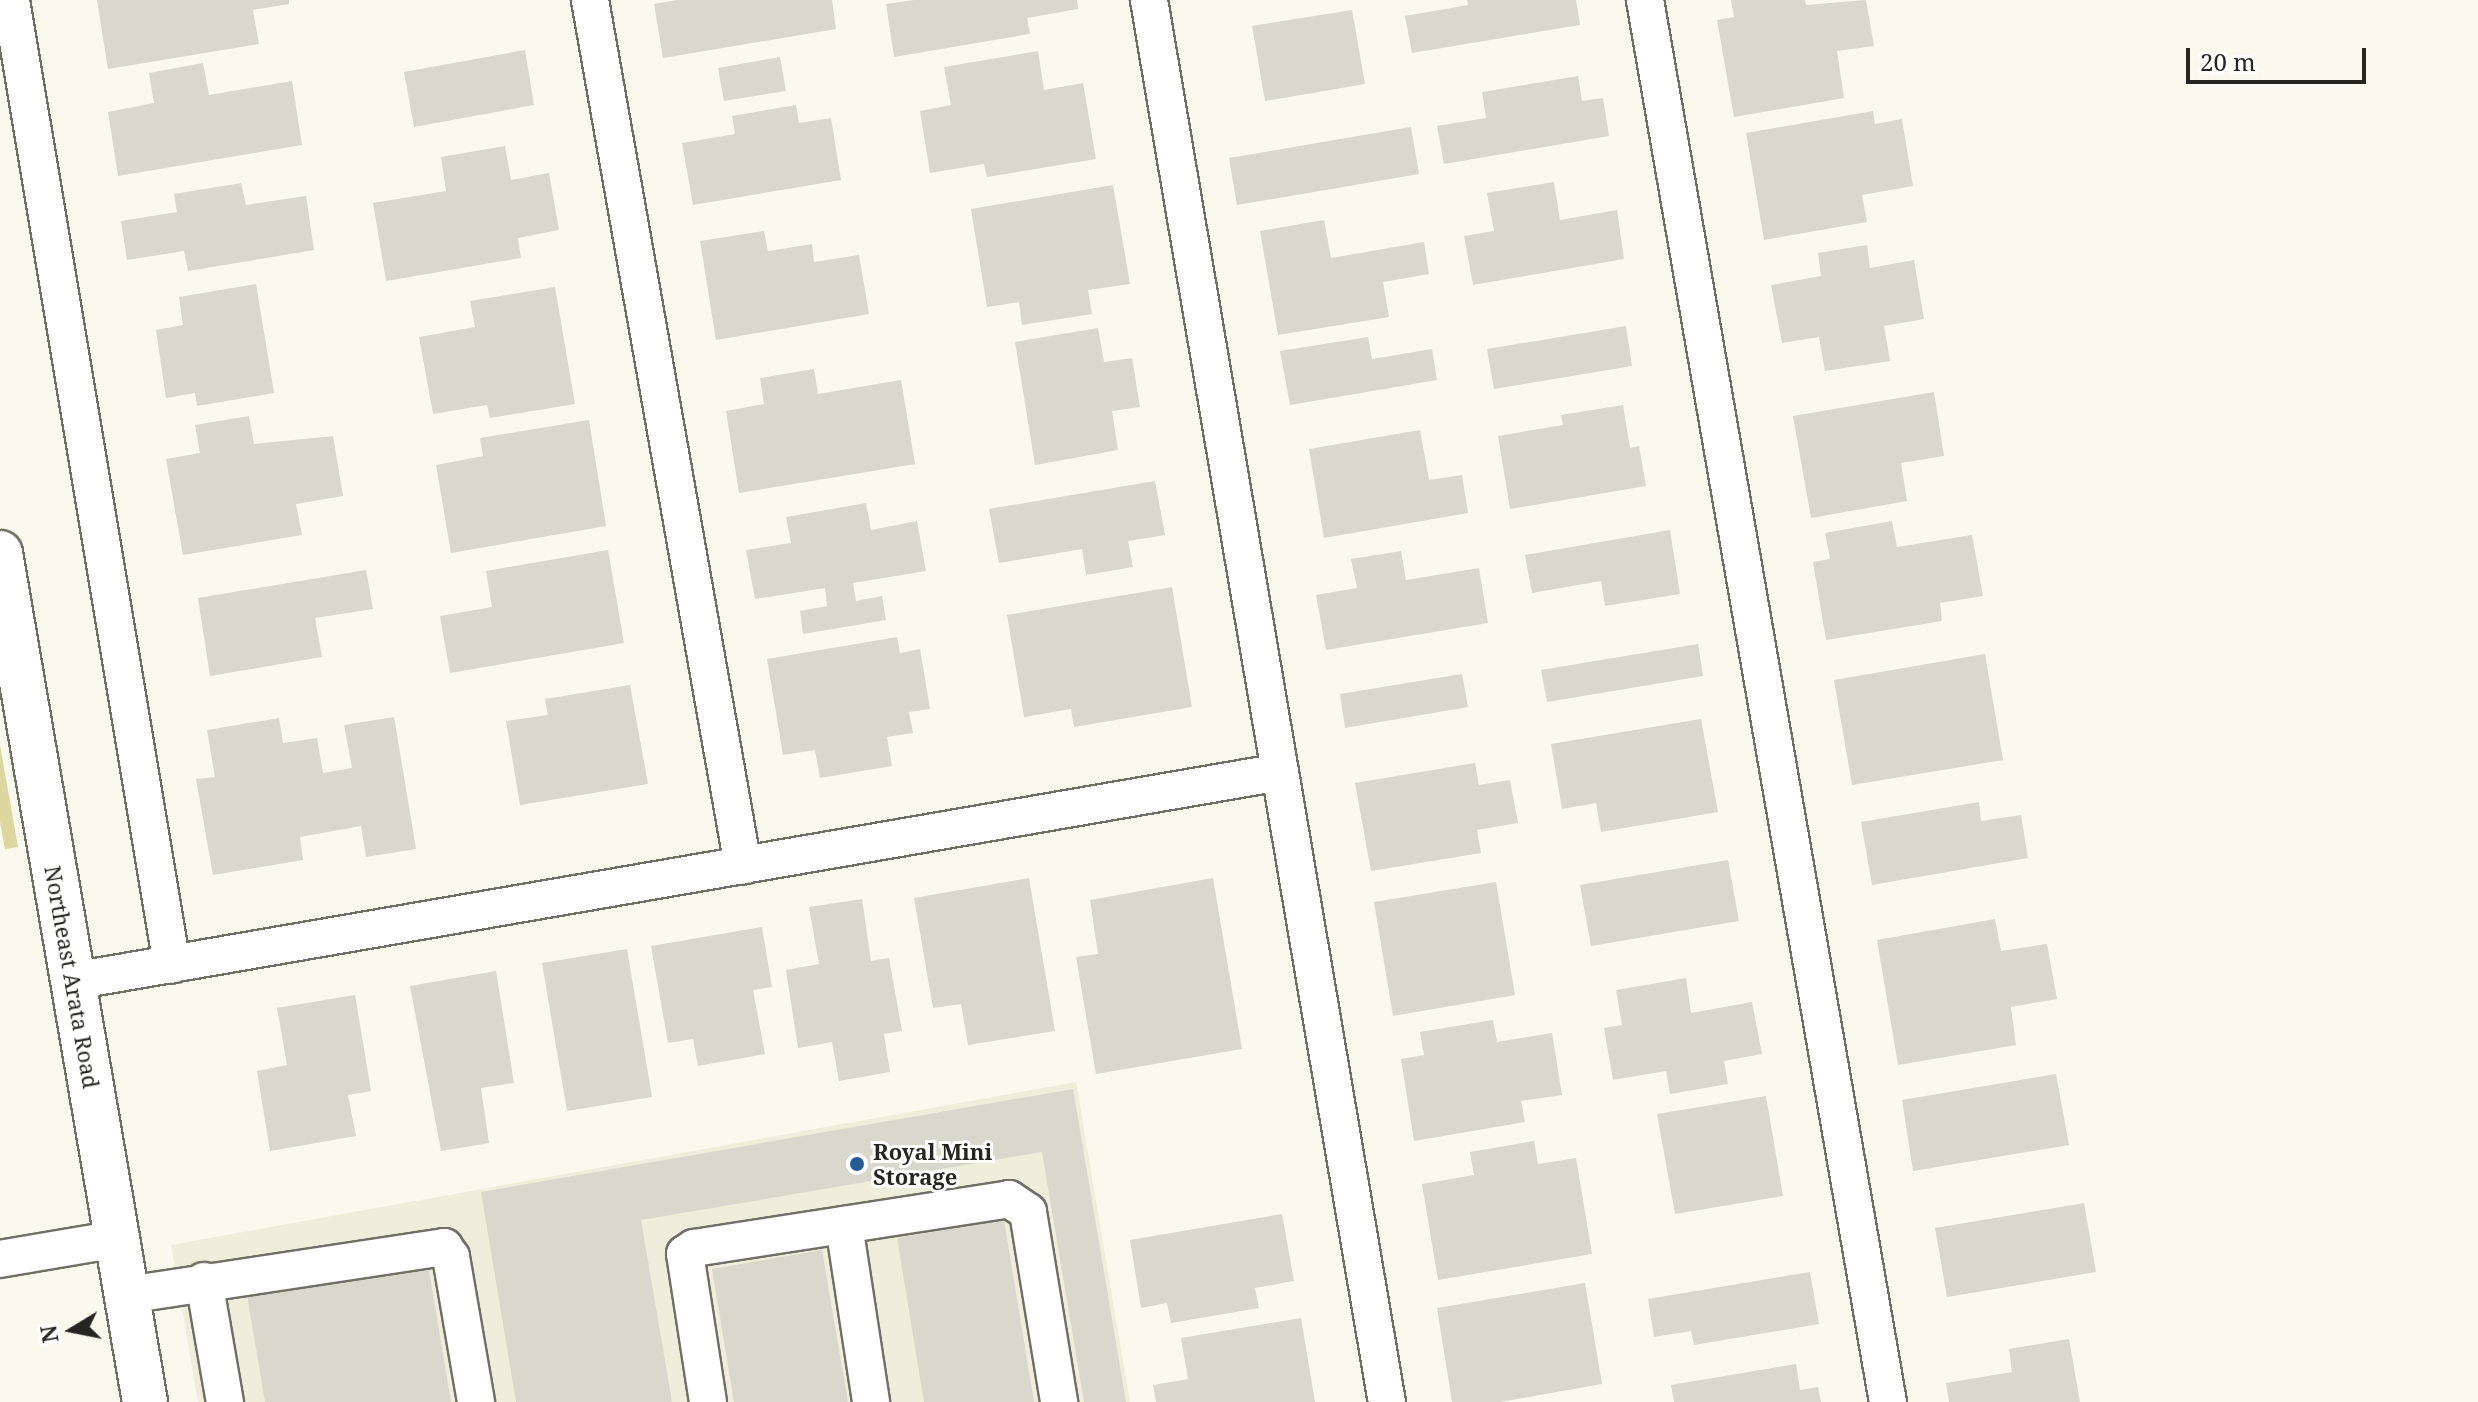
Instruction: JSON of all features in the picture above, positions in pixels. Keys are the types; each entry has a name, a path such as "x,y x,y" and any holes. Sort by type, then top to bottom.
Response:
{"street":[{"name":"Northeast Arata Road","path":"0,553 145,1402"}],"lane":[{"path":"11,0 172,965"},
{"path":"590,0 743,866"},
{"path":"1149,0 1387,1402"},
{"path":"1645,0 1888,1402"},
{"path":"73,981 1280,772"},
{"path":"708,1402 685,1254 694,1248 1009,1199 1019,1202 1028,1212 1059,1402"},
{"path":"844,1225 871,1402"},
{"path":"0,1259 117,1239"},
{"path":"127,1295 444,1247 451,1257 476,1402"},
{"path":"204,1281 225,1402"}],"shaded area":[{"path":"0,745 18,847 5,849 0,822"},
{"name":"Royal Mini Storage","path":"1076,1082 1130,1402 198,1402 171,1245"}],"building":[{"path":"97,0 289,0 289,4 253,10 259,44 108,69"},
{"path":"677,0 832,0 836,29 663,58 654,4"},
{"path":"914,0 1077,0 1078,9 1027,18 1030,34 894,57 886,4"},
{"path":"1467,0 1576,0 1580,25 1412,53 1405,16 1468,5"},
{"path":"1731,0 1805,0 1806,5 1866,0 1874,46 1837,51 1844,98 1734,117 1717,20 1734,17"},
{"path":"1352,10 1365,84 1265,101 1252,26"},
{"path":"525,50 534,105 414,127 404,72"},
{"path":"1038,51 1044,90 1083,83 1096,159 987,177 984,164 930,173 920,111 951,105 944,67"},
{"path":"780,57 786,91 724,101 718,68"},
{"path":"203,63 209,95 292,81 302,145 118,176 108,112 154,103 149,73"},
{"path":"1578,76 1582,101 1603,98 1609,136 1444,164 1437,126 1486,118 1482,92"},
{"path":"796,105 799,123 831,118 841,180 693,205 682,143 735,134 732,116"},
{"path":"1873,111 1875,124 1902,119 1913,186 1862,195 1867,222 1764,240 1746,133"},
{"path":"1411,127 1419,174 1237,205 1229,158"},
{"path":"505,146 511,180 549,173 559,230 518,238 521,258 386,281 373,203 446,191 441,157"},
{"path":"1554,182 1560,220 1617,210 1624,259 1473,285 1464,236 1494,231 1487,193"},
{"path":"241,183 246,205 306,196 314,250 188,271 184,251 127,260 121,221 177,212 174,194"},
{"path":"1113,185 1130,284 1088,290 1092,314 1022,325 1019,302 987,307 971,209"},
{"path":"1324,220 1331,258 1424,242 1429,274 1383,282 1389,317 1278,335 1260,231"},
{"path":"764,231 768,251 812,244 814,262 859,255 869,314 716,340 700,241"},
{"path":"1867,245 1870,268 1914,260 1924,319 1884,326 1890,361 1825,371 1819,337 1782,343 1771,285 1821,276 1818,253"},
{"path":"256,284 274,393 197,406 195,393 166,398 156,330 183,325 179,297"},
{"path":"555,287 575,404 490,418 487,405 433,414 419,337 475,327 470,301"},
{"path":"1626,326 1632,366 1494,389 1487,349"},
{"path":"1098,328 1104,362 1132,358 1140,407 1112,411 1118,450 1035,465 1015,342"},
{"path":"1368,337 1372,359 1432,349 1437,380 1290,405 1280,351"},
{"path":"814,369 818,394 901,380 915,464 739,493 726,411 764,404 760,378"},
{"path":"1934,392 1944,456 1901,463 1907,501 1811,518 1793,416"},
{"path":"1623,405 1630,448 1639,446 1646,486 1510,509 1498,436 1563,425 1561,415"},
{"path":"249,416 254,444 333,436 343,496 296,504 302,535 183,555 166,459 200,453 195,425"},
{"path":"589,420 606,526 451,553 436,465 483,456 480,438"},
{"path":"1420,430 1429,480 1462,475 1468,513 1324,538 1309,449"},
{"path":"1155,481 1165,535 1128,541 1133,567 1086,575 1082,549 999,563 989,509"},
{"path":"866,503 871,530 917,521 926,571 853,583 856,601 882,596 886,620 803,634 800,611 827,606 825,588 755,599 746,550 791,543 786,517"},
{"path":"1892,521 1897,547 1972,535 1983,596 1940,603 1942,621 1826,640 1813,562 1830,559 1825,533"},
{"path":"1670,530 1680,594 1605,606 1601,581 1532,593 1525,555"},
{"path":"608,550 624,643 450,673 440,616 492,607 486,571"},
{"path":"1401,551 1406,580 1479,568 1488,623 1326,650 1316,595 1357,588 1351,559"},
{"path":"366,570 373,609 315,618 322,657 210,676 198,598"},
{"path":"1172,587 1192,707 1074,727 1071,709 1024,717 1007,615"},
{"path":"897,637 900,653 920,649 930,709 909,712 913,733 887,737 892,766 820,778 815,750 783,755 767,659"},
{"path":"1698,644 1703,676 1547,702 1541,670"},
{"path":"1985,654 2003,760 1852,785 1834,680"},
{"path":"1462,674 1468,707 1345,728 1340,694"},
{"path":"630,685 648,784 520,805 506,721 548,715 545,699"},
{"path":"394,717 416,849 366,857 361,826 300,837 303,860 213,875 196,779 215,777 207,730 279,718 283,743 317,738 323,773 352,768 344,725"},
{"path":"1701,719 1718,812 1601,832 1596,803 1562,809 1551,744"},
{"path":"1475,763 1479,785 1510,780 1518,823 1477,830 1481,853 1371,871 1355,783"},
{"path":"1979,802 1981,821 2021,815 2028,858 1872,885 1861,822"},
{"path":"1728,860 1739,921 1591,946 1580,885"},
{"path":"1029,878 1055,1031 968,1045 961,1004 933,1008 914,898"},
{"path":"1213,878 1242,1049 1096,1074 1076,957 1098,954 1090,900"},
{"path":"1496,882 1515,995 1393,1016 1374,902"},
{"path":"862,899 871,961 889,958 902,1031 884,1034 890,1072 839,1081 832,1042 798,1048 786,970 819,964 809,907"},
{"path":"1995,919 2001,951 2047,944 2057,999 2011,1007 2016,1045 1898,1065 1877,940"},
{"path":"762,927 772,987 753,990 765,1054 698,1066 693,1039 668,1043 651,946"},
{"path":"627,949 652,1097 567,1111 542,963"},
{"path":"496,971 514,1083 481,1088 489,1143 441,1151 410,986"},
{"path":"1686,978 1691,1013 1752,1002 1762,1054 1724,1061 1728,1084 1670,1094 1666,1071 1613,1080 1604,1028 1622,1025 1616,990"},
{"path":"355,995 371,1091 348,1095 356,1136 270,1151 257,1071 287,1065 277,1008"},
{"path":"1493,1020 1497,1042 1552,1033 1562,1095 1521,1101 1525,1122 1414,1141 1401,1059 1424,1055 1420,1032"},
{"path":"2056,1074 2069,1145 1913,1171 1902,1100"},
{"path":"1073,1089 1126,1402 1084,1402 1042,1152 641,1220 672,1402 516,1402 481,1192"},
{"path":"1766,1096 1783,1196 1675,1214 1657,1114"},
{"path":"1534,1141 1538,1164 1576,1158 1592,1254 1438,1280 1422,1184 1474,1175 1470,1152"},
{"path":"2084,1203 2096,1272 1947,1297 1935,1228"},
{"path":"1282,1214 1294,1281 1255,1288 1259,1308 1171,1323 1167,1303 1141,1308 1130,1240"},
{"path":"1004,1220 1034,1402 924,1402 897,1238"},
{"path":"822,1250 848,1402 734,1402 712,1269"},
{"path":"427,1258 451,1402 265,1402 246,1289"},
{"path":"1810,1272 1819,1324 1694,1345 1691,1331 1654,1337 1648,1299"},
{"path":"1585,1283 1602,1384 1500,1402 1452,1402 1437,1308"},
{"path":"1301,1318 1315,1402 1156,1402 1153,1385 1188,1379 1181,1338"},
{"path":"2069,1339 2080,1402 1949,1402 1946,1383 2012,1372 2009,1349"},
{"path":"1796,1364 1800,1390 1818,1387 1821,1402 1674,1402 1671,1385"}],"place":[{"name":"Royal Mini Storage","path":"857,1164"}]}
